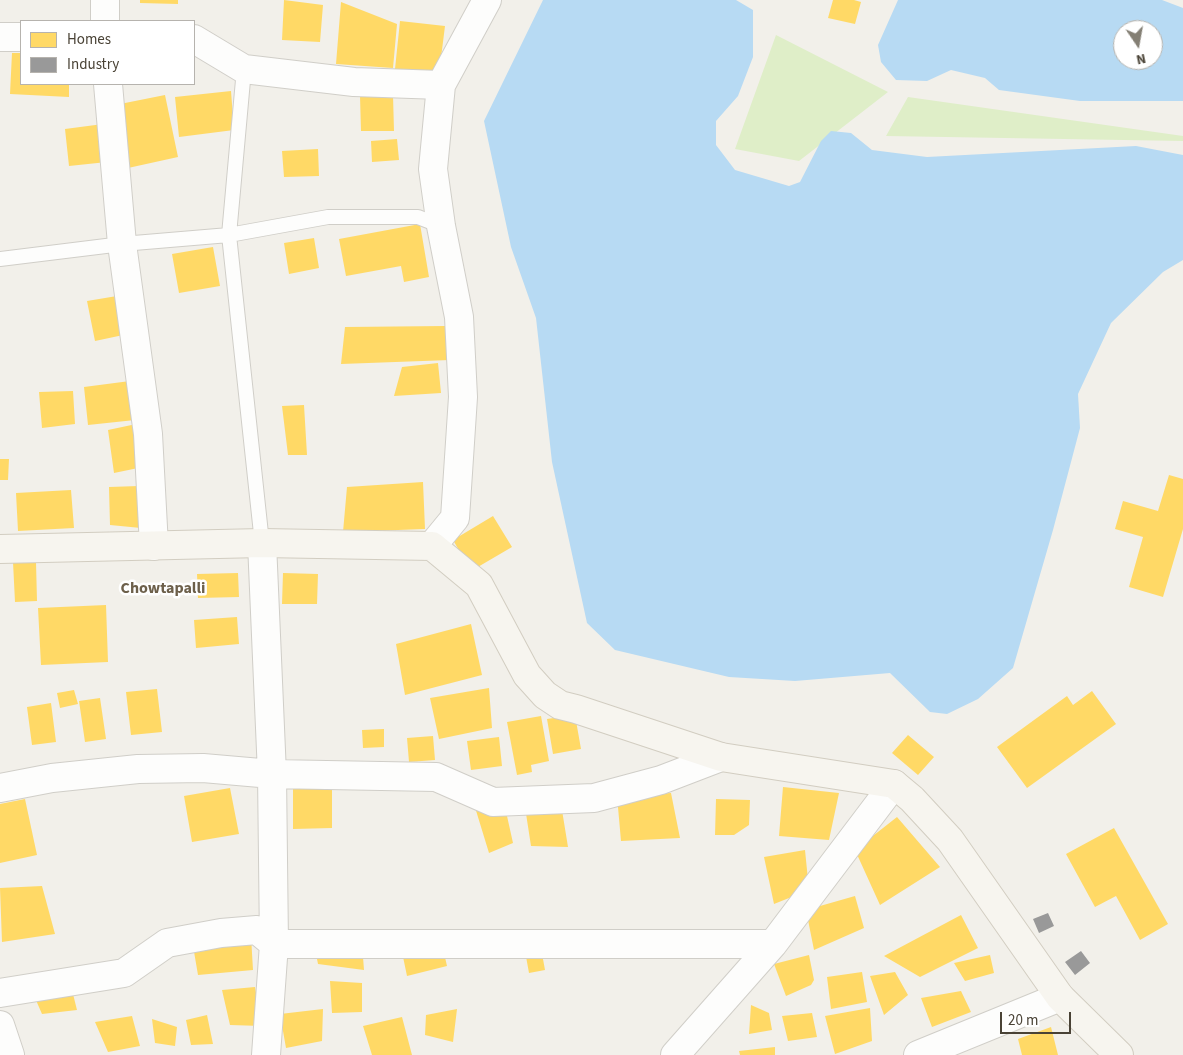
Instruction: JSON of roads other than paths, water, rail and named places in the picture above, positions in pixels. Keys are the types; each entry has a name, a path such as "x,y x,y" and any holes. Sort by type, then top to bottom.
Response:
{"main road":[{"path":"0,549 262,543 432,546 479,585 527,675 545,695 560,705 721,758 894,784 912,799 950,840 1060,997 1119,1055"}],"street":[{"path":"104,20 105,0"},
{"path":"432,546 455,518 463,397 459,317 441,226 433,169 441,85 487,0"},
{"path":"0,37 20,37"},
{"path":"195,41 244,69 354,82 441,85"},
{"path":"108,85 122,244 148,434 154,546"},
{"path":"262,543 272,774 274,944 266,1055"},
{"path":"0,788 52,778 138,769 203,768 272,774 436,776 492,802 594,798 660,780 721,758"},
{"path":"675,1055 774,944 894,784"},
{"path":"0,993 124,973 166,943 221,933 257,930 274,944 774,944"},
{"path":"918,1055 1060,997"},
{"path":"0,1025 10,1055"}],"lane":[{"path":"244,69 229,235 262,543"},
{"path":"0,259 122,244 229,235 328,217 418,217 441,226"}],"water":[{"path":"543,0 736,0 753,10 753,57 738,96 716,121 716,145 735,170 789,186 800,182 821,141 831,131 851,133 872,150 927,157 1136,146 1183,155 1183,260 1163,272 1111,323 1078,394 1080,428 1013,668 978,699 947,714 930,712 890,673 795,681 729,677 615,650 587,623 552,462 536,318 511,247 484,121"},
{"path":"898,0 1162,0 1183,8 1183,101 1080,101 999,90 985,78 951,70 927,81 896,80 881,62 878,45"}],"district":[{"name":"Chowtapalli","path":"163,589"}]}
